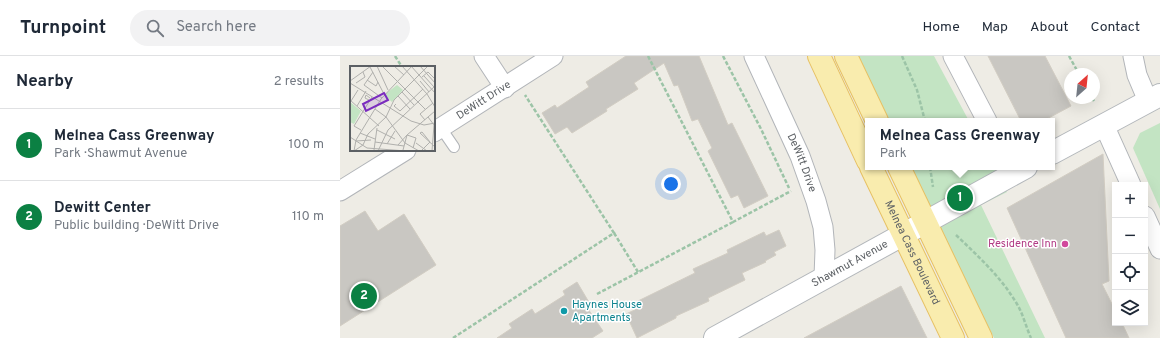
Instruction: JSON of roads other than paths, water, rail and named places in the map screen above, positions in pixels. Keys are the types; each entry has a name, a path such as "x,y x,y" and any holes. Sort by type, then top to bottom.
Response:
{"main road":[{"path":"819,56 865,155"},
{"path":"846,56 876,118"},
{"path":"1055,151 1154,98"},
{"name":"Melnea Cass Boulevard","path":"872,170 953,338"},
{"path":"900,170 981,338"},
{"name":"Shawmut Avenue","path":"715,338 925,222 1015,170"}],"street":[{"path":"484,56 504,88"},
{"name":"DeWitt Drive","path":"437,130 553,56"},
{"name":"DeWitt Drive","path":"754,56 800,156 816,201 823,227 825,250 824,277"},
{"path":"953,56 985,118"},
{"path":"1133,56 1137,75 1154,98"},
{"path":"1104,125 1130,182"},
{"path":"340,191 404,151"},
{"path":"1146,218 1160,249"}],"lane":[{"path":"437,130 454,147"}],"place":[{"name":"Melnea Cass Greenway","path":"960,198"},
{"name":"Residence Inn","path":"1065,244"},
{"name":"Dewitt Center","path":"364,296"},
{"name":"Haynes House Apartments","path":"564,311"}]}
